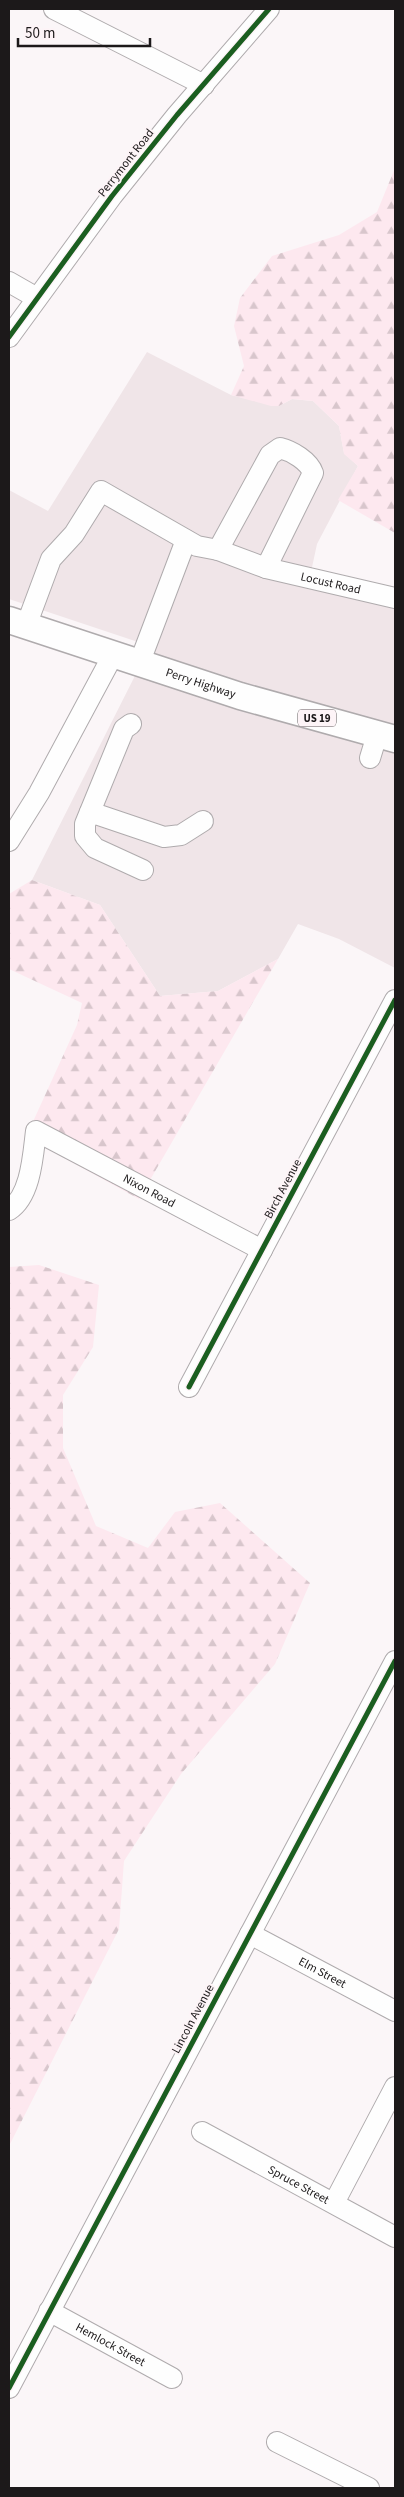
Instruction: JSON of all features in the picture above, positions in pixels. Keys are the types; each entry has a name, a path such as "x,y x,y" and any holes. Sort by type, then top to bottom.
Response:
{"main road":[{"name":"Perry Highway","path":"17,623 381,744"}],"street":[{"path":"54,9 204,85"},
{"name":"Perrymont Road","path":"9,337 112,196 177,115 269,9"},
{"path":"9,282 36,298"},
{"path":"218,550 270,455 280,448 308,463 313,473 266,568"},
{"name":"Locust Road","path":"17,623 51,559 74,534 101,492 197,546 218,550 266,568 395,598"},
{"path":"139,664 186,540"},
{"path":"9,841 38,794 112,655"},
{"path":"131,724 124,729 85,824 85,836 89,843 143,870"},
{"path":"90,812 164,837 181,835 202,821"},
{"name":"Birch Avenue","path":"189,1387 395,1000"},
{"name":"Nixon Road","path":"9,1210 16,1206 26,1186 36,1131 262,1250"},
{"name":"Lincoln Avenue","path":"9,2388 395,1660"},
{"name":"Elm Street","path":"250,1934 395,2011"},
{"path":"334,2203 395,2087"},
{"name":"Spruce Street","path":"202,2132 395,2236"},
{"name":"Hemlock Street","path":"49,2311 172,2378"},
{"path":"277,2442 369,2488"}],"shaded area":[{"path":"147,352 231,395 279,406 292,399 313,401 339,426 344,453 358,466 317,544 308,586 395,607 395,968 339,939 298,924 278,959 218,991 160,996 100,905 32,880 150,646 9,599 9,490 48,511"}],"green space":[{"path":"395,168 395,533 338,500 358,466 344,454 339,426 313,401 292,399 279,406 271,406 231,395 244,366 234,326 240,298 272,256 339,235 377,212"},
{"path":"32,880 100,905 160,996 218,991 278,959 139,1199 26,1137 77,1025 82,1003 9,969 9,894"},
{"path":"39,1265 99,1285 93,1347 63,1395 63,1448 96,1526 148,1548 175,1512 220,1503 310,1583 275,1664 181,1774 124,1861 119,1929 9,2146 9,1267"}],"cycle path":[{"path":"9,337 112,196 177,115 269,9"},
{"path":"189,1387 395,1000"},
{"path":"9,2388 395,1661"}]}
